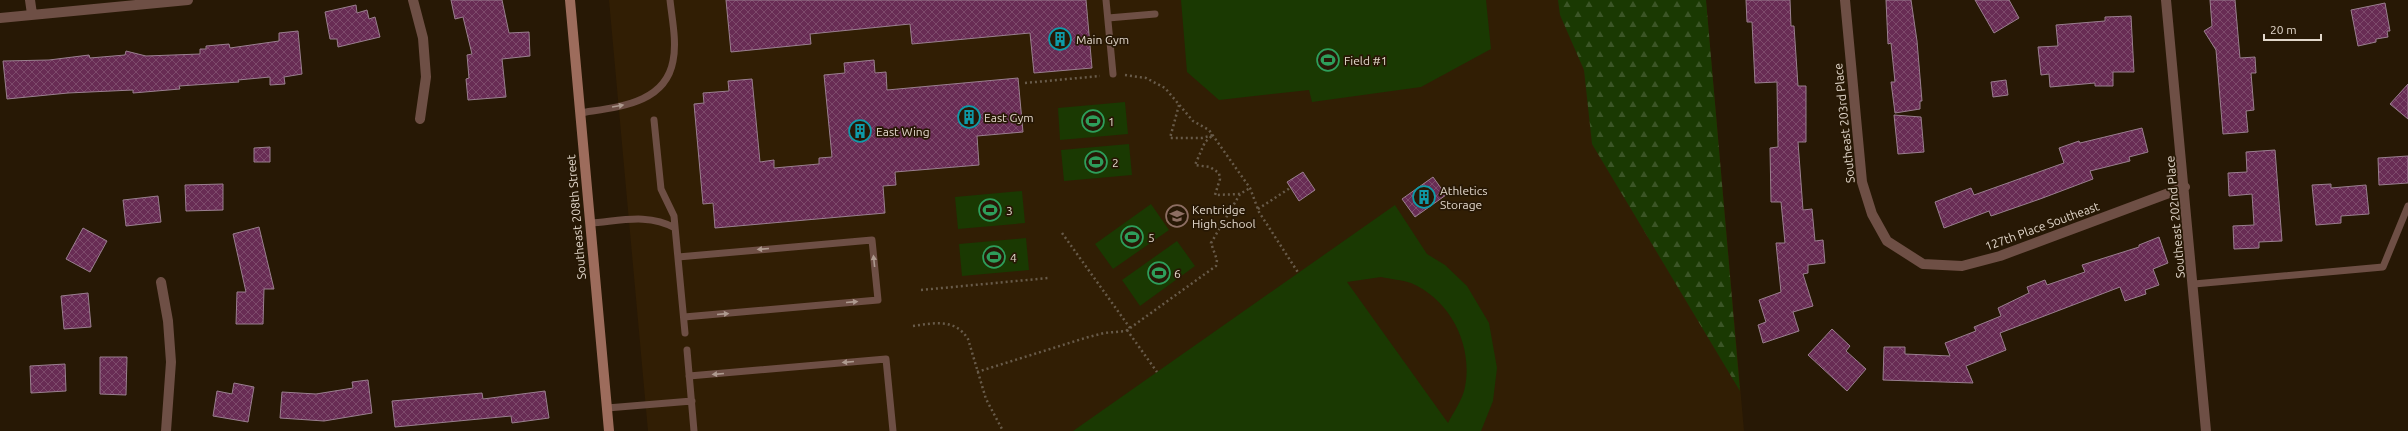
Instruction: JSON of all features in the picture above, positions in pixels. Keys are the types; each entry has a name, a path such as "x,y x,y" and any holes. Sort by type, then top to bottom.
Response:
{"main road":[{"name":"Southeast 208th Street","path":"570,0 609,431"}],"street":[{"path":"30,0 32,14"},
{"path":"0,18 188,0"},
{"path":"413,0 423,38 426,77 420,119"},
{"name":"Southeast 203rd Place","path":"1846,0 1862,182 1872,214 1887,241 1905,254"},
{"name":"Southeast 202nd Place","path":"2166,0 2185,187 2206,431"},
{"name":"127th Place Southeast","path":"1905,254 1923,264 1962,266 2000,256 2185,187"},
{"path":"161,282 168,321 171,362 166,431"}],"lane":[{"path":"580,113 632,104 646,98 670,74 674,46 670,0"},
{"path":"1106,0 1113,74"},
{"path":"1108,18 1155,14"},
{"path":"654,120 662,189 672,210 675,228 685,333"},
{"path":"2194,284 2383,267 2408,206"},
{"path":"590,223 646,218 661,220 675,228"},
{"path":"678,256 872,240 878,300 684,317"},
{"path":"687,350 694,431"},
{"path":"689,376 886,359 893,431"},
{"path":"607,408 692,401"}],"path":[{"path":"1025,83 1113,74 1146,78 1166,88 1193,121 1213,134 1250,188 1258,209 1299,274"},
{"path":"1179,104 1170,138 1202,138 1213,134"},
{"path":"1213,134 1205,142 1195,165 1210,167 1219,173 1220,179 1215,194 1240,194"},
{"path":"977,372 1085,338 1127,330 1130,328 1216,266 1217,260 1211,243 1240,194 1250,188"},
{"path":"1258,209 1290,188"},
{"path":"1062,233 1130,328"},
{"path":"921,290 1048,278"},
{"path":"913,326 940,322 959,328 968,339 986,399 1003,431"},
{"path":"1127,330 1157,372"},
{"path":"1140,348 1144,345"}],"shaded area":[{"name":"Kentridge High School","path":"609,0 1706,0 1744,431 648,431"}],"green space":[{"name":"Field #1","path":"1181,0 1486,0 1491,49 1421,87 1312,102 1309,90 1219,100 1187,72"},
{"path":"1558,0 1706,0 1740,391 1592,144 1584,70 1560,15"},
{"name":"1","path":"1125,102 1128,134 1060,140 1058,108"},
{"name":"2","path":"1129,144 1132,175 1064,181 1061,150"},
{"name":"3","path":"1022,191 1025,223 958,229 955,197"},
{"name":"5","path":"1151,204 1169,230 1113,269 1095,244"},
{"path":"1395,205 1427,254 1445,265 1467,286 1489,323 1497,368 1493,401 1481,431 1073,431","holes":["1381,277 1411,283 1425,291 1448,313 1456,326 1466,356 1467,371 1462,396 1448,423 1347,282"]},
{"name":"4","path":"1026,238 1029,270 962,276 959,244"},
{"name":"6","path":"1177,241 1195,266 1140,306 1122,280"}],"building":[{"path":"451,0 502,0 509,33 529,32 530,56 502,59 506,97 468,100 466,79 469,78 467,55 472,54 463,17 455,19"},
{"path":"726,0 1086,0 1092,68 1034,73 1030,33 912,44 910,24 810,34 811,44 731,52"},
{"path":"1746,0 1790,0 1791,26 1794,26 1798,86 1806,86 1806,142 1798,142 1803,210 1812,209 1815,241 1823,240 1825,263 1808,265 1808,273 1803,274 1813,306 1793,312 1799,331 1763,343 1758,325 1766,322 1759,300 1781,292 1776,243 1785,243 1781,202 1771,202 1770,148 1778,147 1777,82 1755,83 1752,22 1747,22"},
{"path":"1886,0 1911,0 1917,41 1922,101 1920,101 1920,109 1895,113 1891,82 1895,82 1891,43 1888,44"},
{"path":"1975,0 2009,0 2019,18 1994,33"},
{"path":"2210,0 2235,0 2240,58 2255,57 2256,73 2251,73 2254,110 2246,111 2248,132 2223,134 2216,50 2204,31 2212,26"},
{"path":"2385,3 2390,31 2387,31 2388,37 2376,39 2376,42 2358,46 2351,10"},
{"path":"356,5 357,13 367,10 369,19 375,17 380,37 338,47 337,39 330,39 325,12"},
{"path":"2131,16 2134,72 2113,72 2113,86 2095,86 2095,83 2050,87 2049,74 2041,75 2038,47 2058,46 2056,25 2105,21 2105,17"},
{"path":"298,31 302,74 284,77 285,84 270,85 270,77 238,80 239,82 179,86 180,89 133,93 133,90 68,93 7,99 3,61 49,60 89,55 90,58 125,55 126,51 146,56 200,54 200,49 206,49 206,46 229,44 230,48 279,41 279,33"},
{"name":"East Wing","path":"874,60 875,73 886,72 887,90 1018,78 1023,132 977,136 979,165 895,172 896,185 883,186 885,213 715,228 713,203 703,204 694,104 704,103 703,93 729,91 728,81 752,79 760,162 774,160 774,168 819,164 819,158 832,157 824,75 845,73 844,63"},
{"path":"2006,80 2008,95 1993,97 1991,82"},
{"path":"2408,84 2408,119 2390,104"},
{"path":"1894,115 1921,117 1924,152 1898,154"},
{"path":"2142,128 2148,152 2129,157 2130,161 2090,171 2093,179 2040,199 1991,216 1989,211 1944,228 1935,202 1971,188 1974,195 2064,163 2059,148 2079,141 2080,143"},
{"path":"270,147 270,162 254,162 254,148"},
{"path":"2275,150 2282,241 2259,242 2259,248 2234,249 2233,226 2254,225 2252,194 2229,196 2228,173 2247,172 2246,152"},
{"path":"2408,156 2408,183 2379,185 2378,158"},
{"path":"1303,172 1315,190 1299,201 1287,182"},
{"name":"Athletics Storage","path":"1433,177 1446,195 1415,217 1402,199"},
{"path":"223,184 223,210 186,211 185,185"},
{"path":"2331,184 2331,188 2366,185 2369,214 2341,216 2341,223 2316,225 2312,185"},
{"path":"158,196 161,222 126,226 123,200"},
{"path":"259,227 274,289 264,289 263,324 236,324 237,292 246,292 233,234"},
{"path":"83,228 107,241 90,272 66,259"},
{"path":"2159,237 2168,263 2153,269 2159,285 2145,290 2146,294 2125,301 2120,287 2000,333 2006,350 1966,366 1973,383 1883,380 1884,347 1905,347 1905,354 1950,356 1945,343 1976,331 1974,327 2001,316 1998,308 2029,293 2027,287 2045,280 2047,285 2085,272 2082,265 2139,247 2139,245"},
{"path":"88,293 91,327 64,329 61,296"},
{"path":"1832,329 1850,346 1846,351 1866,369 1847,391 1808,355"},
{"path":"100,357 127,357 126,395 100,394"},
{"path":"65,364 66,391 31,393 30,366"},
{"path":"368,380 372,413 324,421 280,418 282,392 316,394 353,388 352,382"},
{"path":"234,383 254,387 248,422 213,416 217,391 232,394"},
{"path":"545,391 549,418 512,423 511,416 395,427 392,401 482,393 483,399"}],"place":[{"name":"Main Gym","path":"1060,39"},
{"name":"Field #1","path":"1328,60"},
{"name":"East Gym","path":"969,117"},
{"name":"1","path":"1093,121"},
{"name":"East Wing","path":"860,131"},
{"name":"2","path":"1096,162"},
{"name":"Athletics Storage","path":"1424,197"},
{"name":"3","path":"990,210"},
{"name":"Kentridge High School","path":"1177,216"},
{"name":"5","path":"1132,237"},
{"name":"4","path":"994,257"},
{"name":"6","path":"1159,273"}]}
